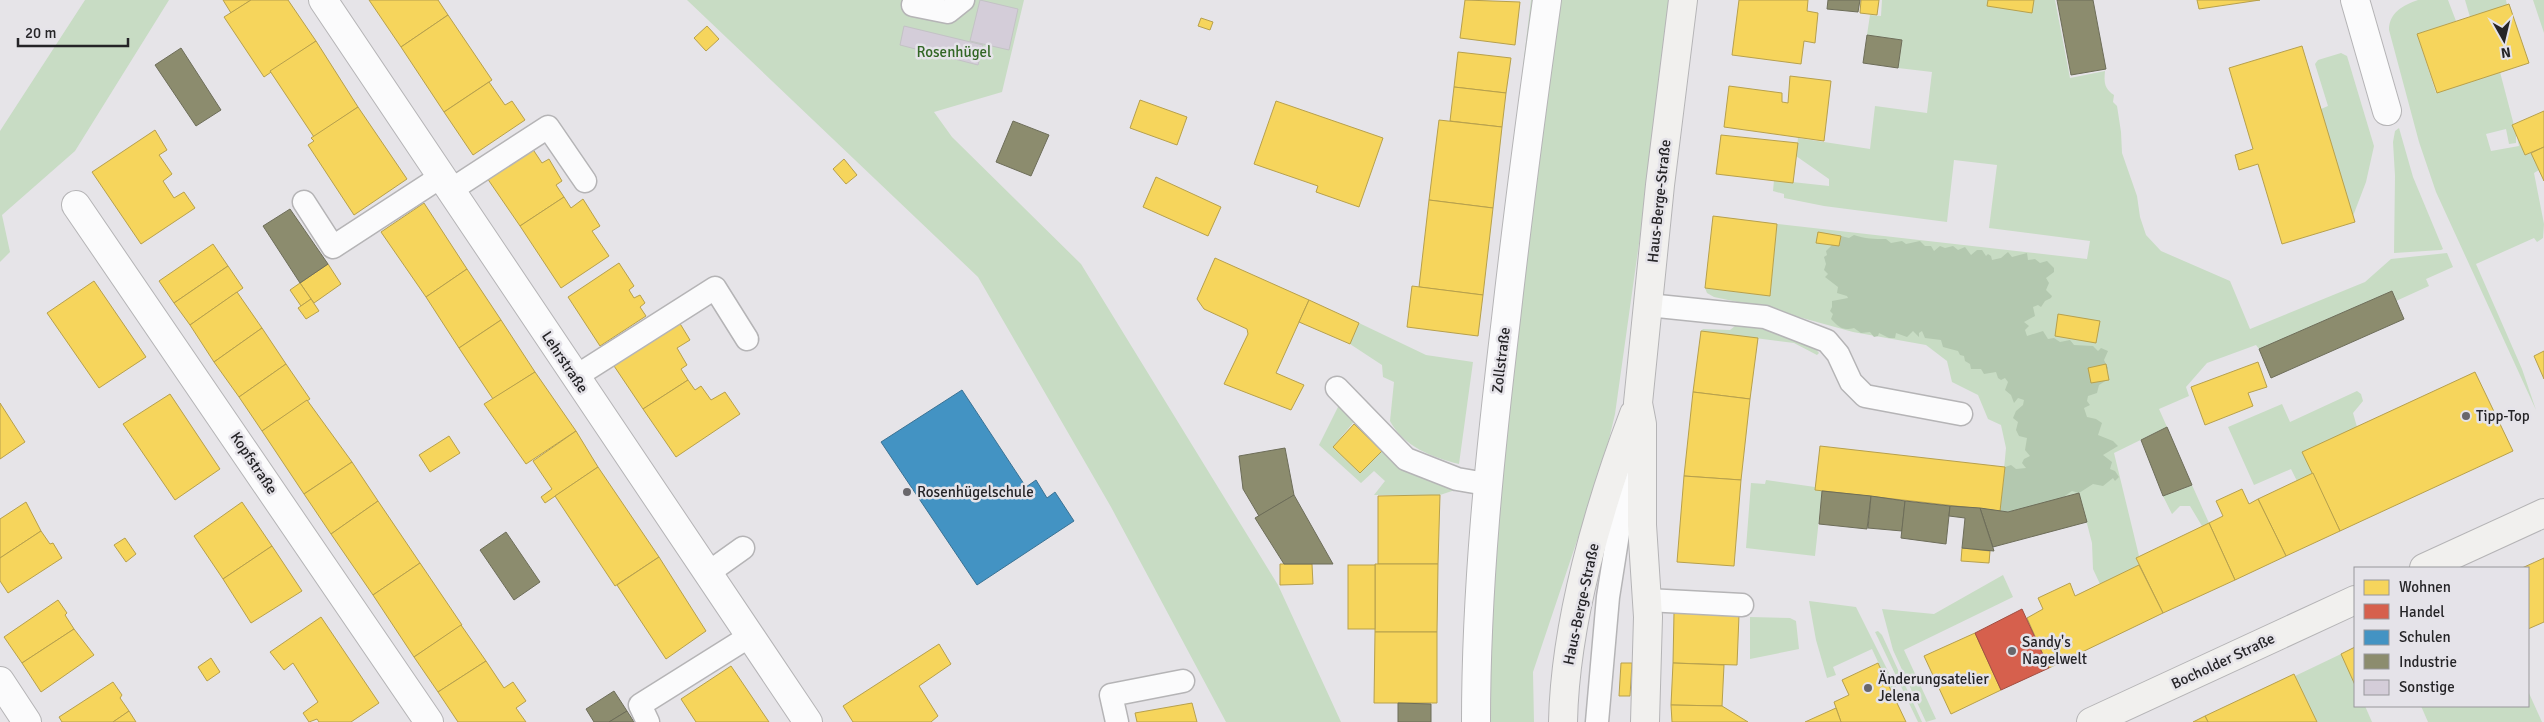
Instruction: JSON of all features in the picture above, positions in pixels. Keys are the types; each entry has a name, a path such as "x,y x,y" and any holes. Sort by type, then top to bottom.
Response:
{"main road":[{"name":"Haus-Berge-Straße","path":"1563,722 1567,667 1587,566 1626,434 1638,403 1683,0"},
{"name":"Haus-Berge-Straße","path":"1638,403 1642,424 1642,525 1647,600 1645,722"},
{"path":"2426,567 2544,513"},
{"name":"Bocholder Straße","path":"2091,722 2354,600"}],"street":[{"name":"Lehrstraße","path":"323,0 575,378 808,722"},
{"name":"Zollstraße","path":"1476,722 1479,581 1486,484 1528,134 1547,0"},
{"path":"2355,0 2387,111"},
{"name":"Kopfstraße","path":"76,204 430,722"},
{"path":"0,680 27,722"}],"lane":[{"path":"913,5 948,12 963,0"},
{"path":"304,202 333,247 548,127 585,181"},
{"path":"575,378 715,288 746,339"},
{"path":"1648,305 1765,317 1827,341 1838,354 1851,382 1865,396 1961,414"},
{"path":"1337,388 1406,459 1457,479 1486,484"},
{"path":"1597,722 1608,597 1638,403"},
{"path":"708,573 743,548"},
{"path":"1647,600 1742,605"},
{"path":"648,722 640,705 750,636"},
{"path":"1117,722 1111,695 1183,681"}],"green space":[{"path":"85,0 169,0 75,151 2,215 10,252 0,262 0,131"},
{"name":"Rosenhügel","path":"687,0 1024,0 1002,92 934,112 952,137 1081,264 1278,585 1341,722 1226,722 1111,507 978,277"},
{"path":"1531,0 1669,0 1641,229 1615,414 1604,460 1533,672 1534,722 1476,722 1495,299"},
{"path":"1882,0 2055,0 2070,78 2105,71 2105,84 2114,95 2113,102 2117,106 2122,153 2137,196 2140,217 2146,235 2161,251 2230,281 2250,329 2365,282 2391,259 2447,253 2453,267 2426,279 2429,286 2396,301 2392,291 2259,349 2256,345 2207,363 2186,387 2189,396 2159,409 2167,427 2114,453 2139,556 2136,558 2139,565 2100,584 2093,569 2092,543 2079,493 2008,512 2000,511 2006,448 2001,425 1988,419 1978,395 1952,382 1947,361 1926,345 1853,332 1766,308 1714,297 1707,293 1705,288 1770,296 1777,224 2087,259 2090,241 1989,228 1997,165 1954,160 1947,222 1824,206 1784,198 1784,194 1773,191 1774,180 1829,186 1829,179 1796,156 1798,138 1870,149 1875,106 1927,113 1932,72 1898,68 1902,40 1867,35 1870,15 1881,16"},
{"path":"2418,0 2448,0 2456,21 2417,34 2436,93 2500,72 2516,133 2516,143 2509,144 2506,129 2486,134 2491,151 2519,146 2517,136 2525,155 2531,153 2539,170 2534,173 2544,224 2543,238 2537,242 2534,238 2476,264 2522,369 2536,410 2436,192 2419,142 2389,30 2394,14 2407,4"},
{"path":"2465,0 2506,0 2507,5 2470,17"},
{"path":"2533,0 2544,0 2544,33"},
{"path":"2341,53 2347,56 2374,146 2366,182 2353,216 2321,109 2328,106 2315,64 2318,60"},
{"path":"2399,128 2413,177 2443,249 2441,250 2394,253 2395,176 2393,142 2395,131"},
{"path":"1854,235 1886,239 1891,243 1902,241 1906,244 1920,241 1925,246 1931,246 1934,251 1940,246 1945,248 1953,246 1958,250 1965,247 1971,255 1977,250 1982,250 1986,256 1988,254 1991,256 1992,260 2001,258 2008,252 2012,257 2027,253 2028,260 2035,259 2040,263 2047,261 2054,268 2054,272 2046,278 2049,283 2046,290 2052,296 2041,307 2038,305 2033,307 2035,316 2024,322 2029,326 2025,330 2027,336 2043,331 2048,339 2054,338 2060,342 2070,340 2074,345 2093,346 2098,351 2101,348 2108,351 2104,360 2108,368 2105,373 2107,380 2099,385 2097,393 2088,396 2087,401 2090,405 2084,408 2087,417 2102,423 2098,435 2113,441 2118,446 2103,455 2112,462 2110,469 2115,471 2119,477 2115,481 2113,478 2103,486 2093,484 2079,493 2072,491 2062,498 2008,512 2000,511 2005,467 2011,465 2016,469 2026,468 2022,463 2024,459 2030,456 2025,450 2027,438 2019,436 2016,430 2018,422 2013,418 2016,411 2023,405 2024,400 2018,398 2014,403 2011,395 2005,390 2008,382 2005,378 2001,380 1998,378 1996,372 1984,374 1981,369 1971,369 1970,364 1965,361 1964,356 1960,355 1958,351 1943,347 1941,340 1925,338 1922,331 1919,333 1919,337 1913,331 1907,337 1896,333 1895,338 1889,338 1879,333 1878,336 1874,337 1870,332 1861,333 1854,328 1844,329 1834,322 1831,319 1833,314 1830,311 1832,301 1848,298 1837,293 1838,287 1825,277 1828,274 1824,270 1826,264 1824,257 1827,255 1826,251 1832,245 1839,246 1841,236 1849,238"},
{"path":"1359,323 1426,355 1473,362 1459,464 1420,450 1403,438 1396,430 1390,421 1394,382 1383,377 1382,365 1350,344"},
{"path":"1735,326 1781,333 1804,342 1819,353 1817,355 1794,343 1701,331 1703,329 1730,330"},
{"path":"2357,391 2361,394 2363,401 2353,413 2357,427 2313,473 2297,481 2291,469 2254,485 2228,427 2282,404 2290,422"},
{"path":"1341,401 1357,418 1333,447 1360,473 1382,451 1402,468 1455,490 1440,495 1374,495 1385,481 1374,471 1361,483 1319,445"},
{"path":"1766,480 1815,487 1815,490 1822,491 1815,556 1746,548 1751,483 1765,484"},
{"path":"2192,485 2209,523 2202,526 2190,506 2180,506 2172,514 2163,496"},
{"path":"2003,575 2013,597 1904,650 1936,719 1926,722 1893,650 1882,609 1934,614"},
{"path":"1809,601 1856,607 1903,701 1897,703 1872,649 1833,667 1836,675 1827,678 1816,640"},
{"path":"1750,617 1790,618 1796,621 1799,649 1750,659"},
{"path":"1878,631 1882,635 1922,722 1918,722 1875,632"},
{"path":"2341,654 2354,682 2354,707 2365,707 2372,722 2317,722 2295,676"},
{"path":"2529,693 2542,722 2428,722 2421,707 2529,707"}],"building: Wohnen":[{"path":"223,0 251,0 231,13"},
{"path":"251,0 288,0 316,41 264,77 224,17"},
{"path":"369,0 438,0 448,15 401,47"},
{"path":"1465,0 1520,2 1515,45 1460,38"},
{"path":"1739,0 1808,0 1807,11 1818,13 1815,43 1804,41 1801,64 1732,55"},
{"path":"1861,0 1879,0 1877,15 1860,13"},
{"path":"1988,0 2034,0 2032,13 1987,6"},
{"path":"2197,0 2260,0 2199,9"},
{"path":"2509,4 2529,63 2437,93 2417,34"},
{"path":"448,15 492,80 444,112 401,47"},
{"path":"1201,18 1213,22 1210,30 1198,26"},
{"path":"707,26 719,39 706,51 694,38"},
{"path":"316,41 358,107 314,137 270,71"},
{"path":"2302,46 2355,222 2282,244 2258,164 2239,170 2235,155 2253,149 2229,68"},
{"path":"1458,52 1511,58 1506,93 1454,87"},
{"path":"1790,76 1831,81 1824,141 1724,127 1729,86 1782,93 1782,102 1788,103"},
{"path":"489,82 505,105 512,101 525,120 473,155 444,112"},
{"path":"1454,87 1506,93 1502,127 1450,121"},
{"path":"1140,100 1187,117 1177,145 1130,128"},
{"path":"1276,101 1383,138 1359,207 1316,192 1318,186 1254,164"},
{"path":"358,107 407,179 354,215 308,145 314,141 311,138"},
{"path":"2544,111 2544,147 2525,155 2512,125"},
{"path":"1439,120 1502,127 1493,208 1429,200"},
{"path":"155,130 167,150 159,155 172,174 163,181 174,198 184,192 195,208 141,244 92,172"},
{"path":"1721,135 1798,143 1793,183 1716,174"},
{"path":"2544,147 2544,181 2531,153"},
{"path":"532,148 542,163 549,159 562,181 556,185 564,197 520,226 487,178"},
{"path":"844,159 857,175 846,184 833,169"},
{"path":"1156,177 1221,207 1208,236 1143,207"},
{"path":"564,197 571,208 583,199 600,226 592,231 609,256 561,288 520,226"},
{"path":"1429,200 1493,208 1483,295 1419,287"},
{"path":"424,203 467,269 426,297 381,232"},
{"path":"1713,216 1777,224 1770,296 1705,288"},
{"path":"1818,232 1841,236 1839,246 1816,243"},
{"path":"213,244 228,266 174,303 159,281"},
{"path":"1215,258 1309,300 1276,373 1304,385 1291,410 1224,384 1248,334 1247,329 1204,309 1197,299"},
{"path":"619,263 634,286 629,290 634,298 640,295 645,303 640,307 646,316 600,346 568,297"},
{"path":"328,264 341,284 314,303 300,283"},
{"path":"228,266 243,288 190,325 174,303"},
{"path":"467,269 501,320 459,348 426,297"},
{"path":"94,281 146,357 99,388 47,313"},
{"path":"300,283 311,299 301,306 290,290"},
{"path":"1412,286 1483,295 1478,336 1407,327"},
{"path":"237,292 262,328 214,362 190,325"},
{"path":"311,299 319,311 306,319 298,308"},
{"path":"1309,300 1359,323 1350,344 1299,322"},
{"path":"2058,314 2100,321 2096,343 2055,336"},
{"path":"676,317 690,340 677,348 687,365 681,369 688,380 643,409 610,360"},
{"path":"501,320 535,372 493,399 459,348"},
{"path":"262,328 286,364 239,397 214,362"},
{"path":"1701,331 1758,338 1750,399 1693,392"},
{"path":"2544,351 2544,379 2534,356"},
{"path":"2258,362 2267,387 2248,393 2253,406 2205,425 2191,387"},
{"path":"286,364 310,399 262,431 239,397"},
{"path":"2106,364 2109,380 2091,383 2088,368"},
{"path":"535,372 576,431 526,464 484,404"},
{"path":"2475,372 2513,451 2340,531 2302,452"},
{"path":"688,380 695,390 701,386 711,400 725,392 740,414 676,457 643,409"},
{"path":"1693,392 1750,399 1741,480 1684,476"},
{"path":"170,394 220,469 175,500 123,424"},
{"path":"307,400 352,462 304,494 262,431"},
{"path":"0,403 25,442 0,459"},
{"path":"1354,424 1382,451 1360,473 1333,447"},
{"path":"576,431 598,467 545,503 541,497 552,489 533,461"},
{"path":"449,436 460,453 430,472 419,455"},
{"path":"1820,446 2005,467 2000,511 1815,490"},
{"path":"352,462 378,501 331,534 304,494"},
{"path":"598,467 659,557 615,586 555,496"},
{"path":"2313,473 2340,531 2286,556 2258,499"},
{"path":"1684,476 1741,480 1734,566 1677,562"},
{"path":"2242,489 2249,504 2258,499 2286,556 2235,580 2209,523 2223,516 2216,501"},
{"path":"1440,495 1438,564 1378,564 1378,496"},
{"path":"378,501 420,563 373,595 331,534"},
{"path":"26,502 41,531 0,558 0,519"},
{"path":"242,502 272,546 223,579 194,536"},
{"path":"2209,523 2235,580 2163,613 2136,558"},
{"path":"41,531 50,544 53,543 62,558 8,593 0,581 0,558"},
{"path":"125,538 136,554 126,562 114,545"},
{"path":"272,546 302,591 251,623 223,579"},
{"path":"1962,548 1990,551 1989,563 1961,561"},
{"path":"659,557 706,631 666,659 617,585"},
{"path":"2544,558 2544,622 2529,629 2529,567 2524,567"},
{"path":"420,563 462,625 414,657 373,595"},
{"path":"1280,564 1312,564 1313,584 1280,585"},
{"path":"1375,564 1438,564 1437,632 1375,632"},
{"path":"1348,565 1375,565 1375,629 1348,629"},
{"path":"2139,565 2163,613 2049,668 2027,618 2043,609 2038,598 2070,583 2075,596"},
{"path":"58,600 67,613 65,615 74,629 22,663 4,637"},
{"path":"1674,613 1739,615 1737,665 1673,663"},
{"path":"321,617 379,703 351,722 319,722 317,719 309,722 303,713 318,702 293,663 284,670 270,652"},
{"path":"461,625 486,661 438,692 414,657"},
{"path":"74,629 94,655 41,692 22,663"},
{"path":"1375,632 1437,632 1437,703 1374,703"},
{"path":"1975,633 2001,690 1951,714 1924,656"},
{"path":"939,644 951,664 919,686 938,716 931,722 853,722 843,706"},
{"path":"2354,648 2354,683 2341,654"},
{"path":"211,658 220,672 207,681 198,667"},
{"path":"486,661 504,688 513,682 526,701 516,708 526,722 458,722 438,692"},
{"path":"1621,663 1632,663 1630,696 1619,696"},
{"path":"1673,663 1724,665 1722,706 1671,705"},
{"name":"Änderungsatelier Jelena","path":"1878,663 1906,722 1841,722 1834,702 1849,695 1842,680"},
{"path":"731,666 769,722 696,722 681,699"},
{"path":"2294,674 2317,722 2208,722 2205,716"},
{"path":"113,682 122,695 120,698 129,711 113,722 62,722 59,717"},
{"path":"1192,703 1197,722 1137,722 1135,713"},
{"path":"1671,705 1722,706 1748,722 1672,722"},
{"path":"1836,708 1841,722 1805,722"},
{"path":"129,711 136,722 113,722"},
{"path":"2205,716 2208,722 2193,722"}],"building: Handel":[{"name":"Sandy's Nagelwelt","path":"2022,609 2049,668 2001,690 1975,633"}],"building: Schulen":[{"path":"962,390 1026,487 1036,480 1047,498 1055,492 1074,521 977,585 881,442"}],"building: Industrie":[{"path":"1828,0 1860,0 1858,12 1827,9"},
{"path":"2057,0 2093,0 2106,69 2071,75"},
{"path":"1867,35 1902,40 1898,68 1863,63"},
{"path":"181,48 221,110 196,126 155,65"},
{"path":"1013,121 1049,135 1031,176 996,162"},
{"path":"290,209 328,264 300,283 263,226"},
{"path":"2392,291 2404,319 2271,378 2259,349"},
{"path":"2167,427 2192,485 2163,496 2141,440"},
{"path":"1285,448 1294,495 1259,516 1243,489 1239,456"},
{"path":"1822,491 1871,496 1867,529 1819,524"},
{"path":"2079,493 2087,522 1993,547 1980,508 2008,512"},
{"path":"1294,495 1333,564 1284,564 1255,518"},
{"path":"1871,496 1905,501 1902,531 1868,528"},
{"path":"1905,501 1950,506 1946,544 1901,538"},
{"path":"1950,506 1980,508 1994,551 1962,548 1965,518 1949,516"},
{"path":"506,532 540,582 514,600 480,550"},
{"path":"614,691 627,711 609,722 594,722 586,709"},
{"path":"1398,703 1431,704 1431,722 1398,722"},
{"path":"627,711 634,722 609,722"}],"building: Sonstige":[{"path":"980,0 1018,9 1009,50 970,41"},
{"path":"904,26 983,45 978,65 900,45"}],"place":[{"name":"Tipp-Top","path":"2466,416"},
{"name":"Rosenhügelschule","path":"907,492"},
{"name":"Sandy's Nagelwelt","path":"2012,651"},
{"name":"Änderungsatelier Jelena","path":"1868,688"}]}
